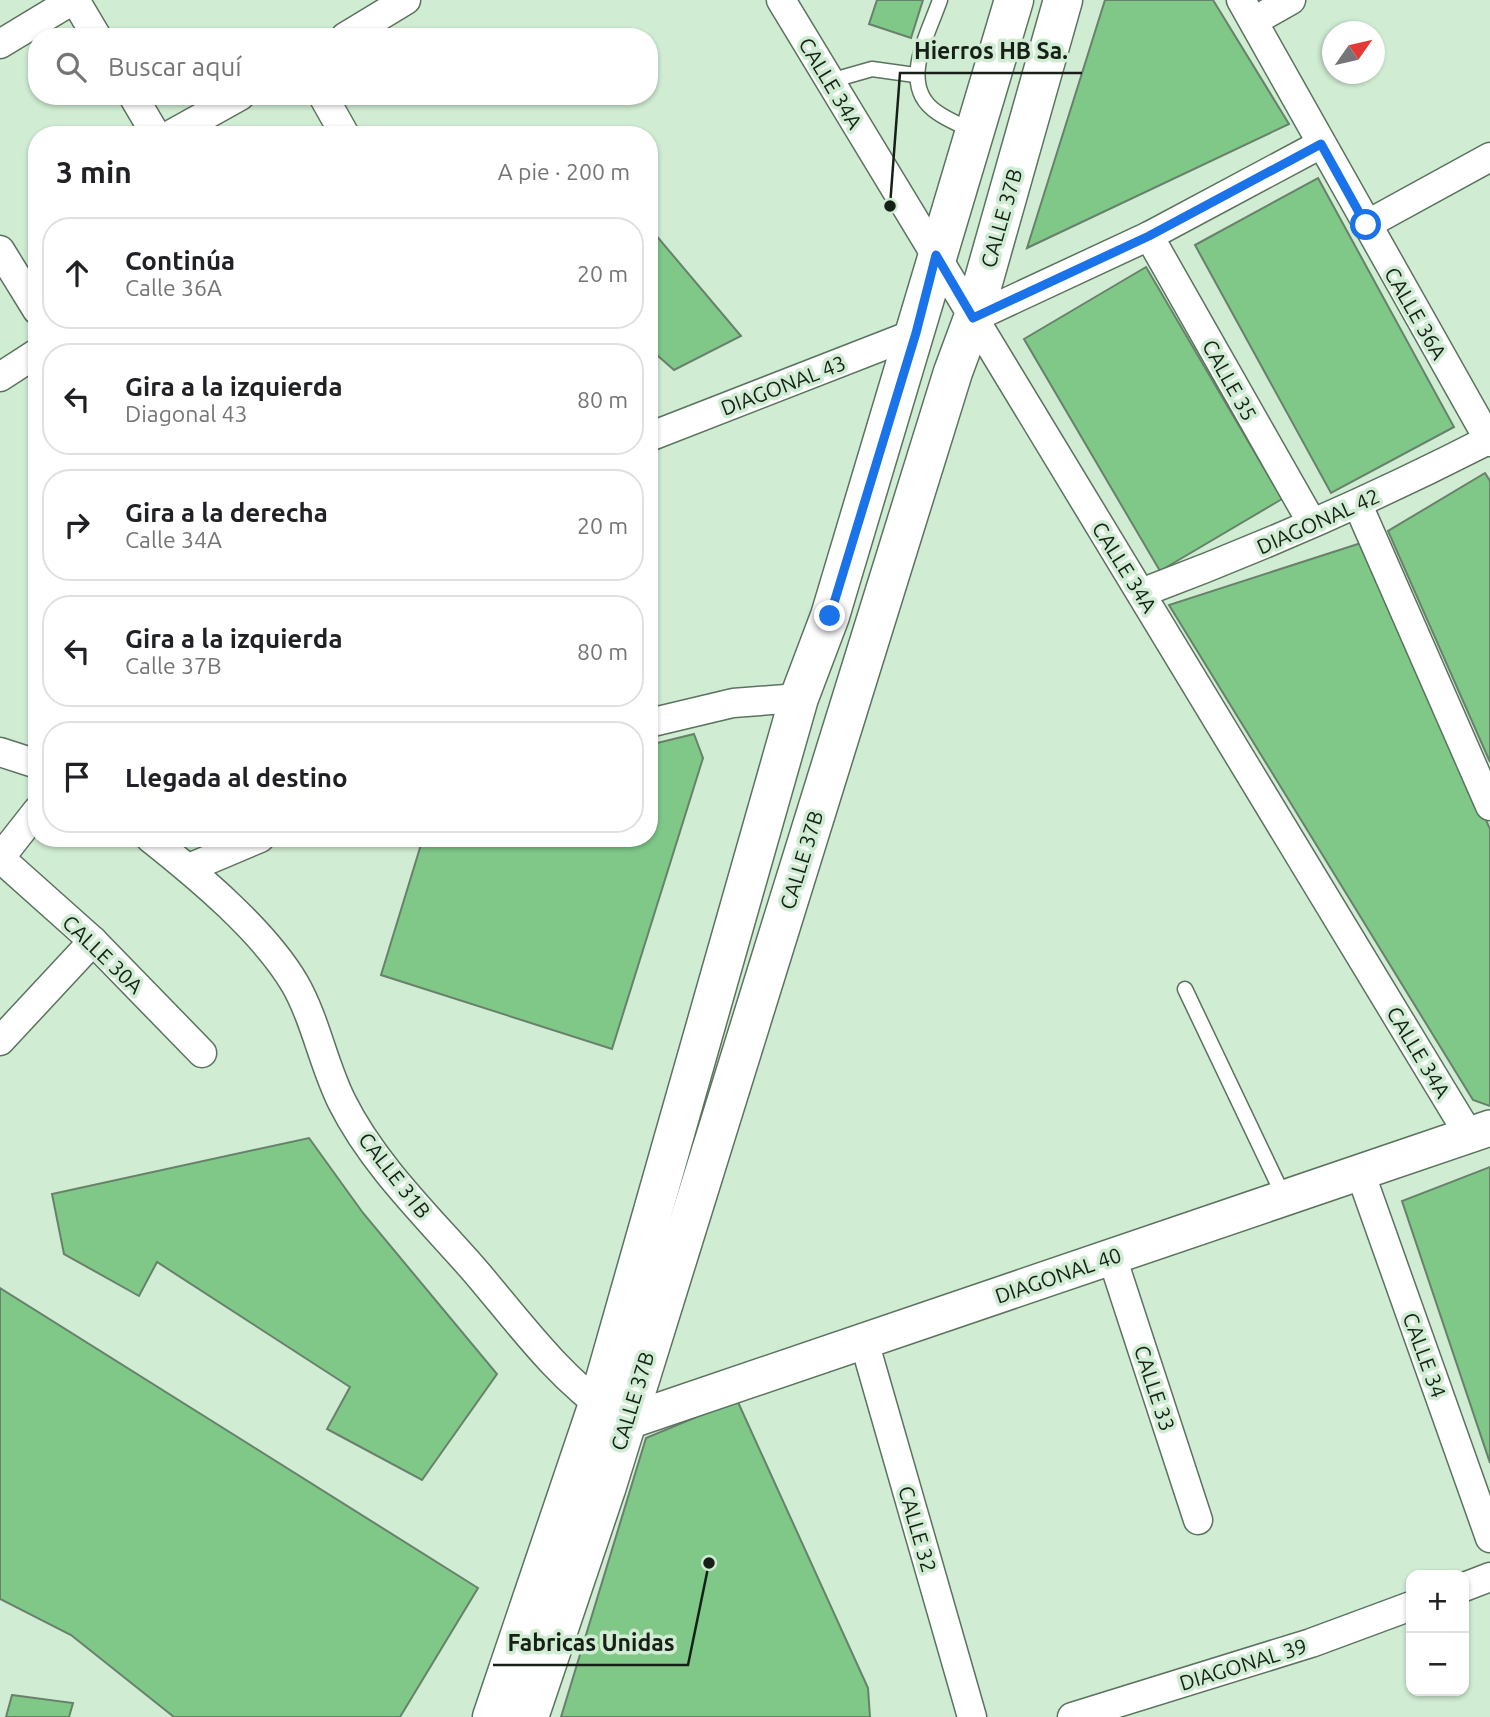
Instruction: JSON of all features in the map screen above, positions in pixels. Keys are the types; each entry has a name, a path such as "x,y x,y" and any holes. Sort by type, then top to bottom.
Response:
{"main road":[{"name":"CALLE 37B","path":"530,1717 799,698 830,616 1014,0"},
{"name":"CALLE 37B","path":"492,1717 612,1413 973,318 1063,0"}],"street":[{"path":"0,44 74,0 91,28"},
{"path":"360,28 406,0"},
{"name":"CALLE 34A","path":"780,0 1141,593 1480,1132"},
{"path":"1247,11 1292,0"},
{"name":"CALLE 36A","path":"1247,11 1490,440"},
{"path":"138,105 151,126"},
{"path":"186,126 224,105"},
{"path":"328,105 340,126"},
{"path":"973,318 1149,236 1321,144"},
{"path":"1366,225 1490,157"},
{"name":"CALLE 35","path":"1149,236 1311,523"},
{"path":"0,250 28,295"},
{"name":"DIAGONAL 43","path":"658,433 916,333"},
{"path":"0,377 28,359"},
{"name":"DIAGONAL 42","path":"1141,593 1253,550 1358,505 1490,440"},
{"path":"1358,505 1490,806"},
{"path":"658,721 733,703 799,698"},
{"path":"0,752 28,761"},
{"path":"0,858 28,822"},
{"name":"CALLE 31B","path":"162,847 189,868 275,956 295,984 342,1101 377,1159 544,1351 612,1413"},
{"path":"189,868 239,847"},
{"name":"CALLE 30A","path":"0,858 93,941 202,1053"},
{"path":"0,1041 93,941"},
{"name":"DIAGONAL 40","path":"612,1413 864,1341 1480,1132"},
{"name":"CALLE 34","path":"1360,1172 1490,1538"},
{"name":"CALLE 33","path":"1112,1256 1198,1520"},
{"name":"CALLE 32","path":"864,1341 972,1717"},
{"path":"1469,1585 1490,1577"},
{"name":"DIAGONAL 39","path":"1072,1717 1311,1643 1406,1608"}],"lane":[{"path":"940,0 915,75 923,96 936,112 973,132"},
{"path":"830,81 872,69 915,75"},
{"path":"1185,989 1285,1198"}],"building":[{"path":"877,0 923,0 911,38 869,24"},
{"path":"1105,0 1213,0 1289,124 1027,248"},
{"path":"1318,178 1454,427 1331,493 1195,245"},
{"path":"658,238 741,336 674,370 658,356"},
{"path":"1146,267 1282,499 1160,571 1024,339"},
{"path":"1485,473 1490,481 1490,762 1388,531"},
{"path":"1361,543 1490,829 1490,1106 1473,1100 1169,605"},
{"path":"694,734 703,758 612,1049 381,975 420,847 658,847 658,743"},
{"path":"309,1138 363,1213 497,1374 422,1480 327,1429 350,1387 157,1262 139,1296 64,1254 52,1194"},
{"path":"1490,1167 1490,1463 1402,1201"},
{"path":"0,1288 478,1588 400,1717 174,1717 71,1635 0,1599"},
{"path":"737,1400 868,1688 870,1717 561,1717 646,1438"},
{"path":"12,1695 73,1703 69,1717 6,1717"}],"place":[{"name":"Hierros HB Sa.","path":"890,206"},
{"name":"Fabricas Unidas","path":"709,1563"}],"route":[{"path":"830,616 916,333 936,255 973,318 1149,236 1321,144 1366,225"}]}
